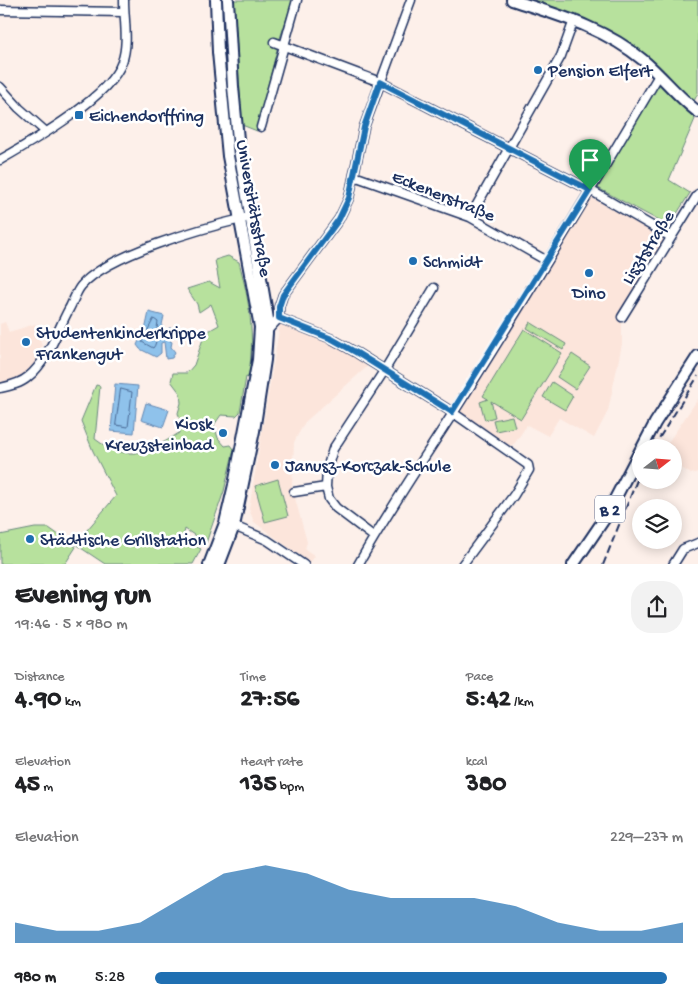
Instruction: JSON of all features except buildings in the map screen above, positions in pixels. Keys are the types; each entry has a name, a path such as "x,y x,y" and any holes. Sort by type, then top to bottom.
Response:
{"main road":[{"name":"Universitätsstraße","path":"209,564 229,524 260,345 258,311 238,220 228,156 221,89 216,0"},
{"name":"Universitätsstraße","path":"220,564 254,431 265,360 267,331 266,305 249,217 233,87 228,0"},
{"path":"512,0 574,20 617,40 659,75 698,112"},
{"name":"B 2","path":"647,439 698,356"},
{"name":"B 2","path":"573,564 605,518 632,467"}],"street":[{"path":"0,160 46,132 105,87 118,71 126,47 124,0"},
{"path":"261,127 282,45 297,0"},
{"path":"267,331 279,318 279,307 283,295 339,219 349,198 364,127 411,0"},
{"path":"0,10 124,12"},
{"path":"470,217 561,56 574,20"},
{"path":"274,42 380,82 590,190 671,237"},
{"path":"358,564 373,536 547,261 659,75"},
{"path":"0,87 19,108 46,132"},
{"name":"Eckenerstraße","path":"354,176 470,217 547,261"},
{"name":"Lisztstraße","path":"622,317 698,194"},
{"path":"0,388 22,381 33,372 47,352 80,286 99,270 139,251 249,217"},
{"path":"373,536 334,506 329,499 326,487 327,469 333,449 384,371 434,288"},
{"path":"279,318 332,339 452,412 528,465 529,470 514,495 462,564"},
{"path":"294,492 326,487"},
{"path":"229,524 267,540 304,564"},
{"path":"673,564 683,549 698,543"}],"shaded area":[{"path":"590,196 606,206 671,237 622,317 622,344 608,411 594,438 559,418 548,436 527,425 515,443 505,450 455,412"},
{"path":"5,322 9,332 35,324 44,352 27,376 0,387 0,324"},
{"name":"Janusz-Korczak-Schule","path":"280,324 332,344 369,365 305,422 294,442 292,487 307,542 305,549 315,556 310,563 254,522 249,509"},
{"path":"698,399 698,472 691,474 682,468 682,439 670,439"}],"green space":[{"path":"234,0 293,0 279,41 257,131 242,125"},
{"path":"530,0 698,0 698,93 693,103 654,61 625,40 579,17"},
{"path":"659,81 695,119 669,180 690,193 669,226 598,188"},
{"path":"228,256 239,262 246,290 251,333 250,363 240,412 236,416 221,415 214,425 218,438 225,446 231,445 234,449 224,491 206,543 185,529 183,538 187,544 189,542 201,549 193,564 105,564 75,544 116,496 93,451 81,421 96,385 100,386 95,439 107,447 128,453 138,453 148,450 179,433 181,424 178,413 181,403 180,393 171,381 173,373 187,373 194,365 205,333 219,325 211,304 199,312 197,304 187,289 209,282 220,288 215,260"},
{"path":"530,322 566,344 563,350 527,328"},
{"path":"524,329 562,353 521,419 491,401 495,417 485,420 480,402 488,399 483,396"},
{"path":"572,354 590,366 575,389 557,377"},
{"path":"552,382 573,396 565,410 543,397"},
{"path":"512,416 515,427 496,431 493,420"},
{"path":"278,479 288,516 265,522 255,486"},
{"path":"35,528 49,528 76,547 65,564 0,564 0,535"}],"water":[{"path":"149,312 164,316 160,334 162,338 168,336 169,328 175,329 170,341 172,342 171,347 175,352 172,358 166,359 164,342 161,343 161,353 156,357 140,349 137,345 146,326"},
{"path":"115,384 138,386 134,433 111,431"},
{"path":"146,403 169,410 163,427 141,420"}],"railway":[{"path":"659,439 698,376"},
{"path":"603,564 633,489"}],"place":[{"name":"Pension Elfert","path":"538,70"},
{"name":"Eichendorffring","path":"79,115"},
{"name":"Schmidt","path":"413,261"},
{"name":"Dino","path":"589,273"},
{"name":"Studentenkinderkrippe Frankengut","path":"26,342"},
{"name":"Kiosk Kreuzsteinbad","path":"223,433"},
{"name":"Janusz-Korczak-Schule","path":"275,465"},
{"name":"Städtische Grillstation","path":"30,539"}],"route":[{"path":"380,82 590,190 467,391 452,412 332,339 279,318 278,312 283,295 339,219 349,198 364,127 380,82"}]}
